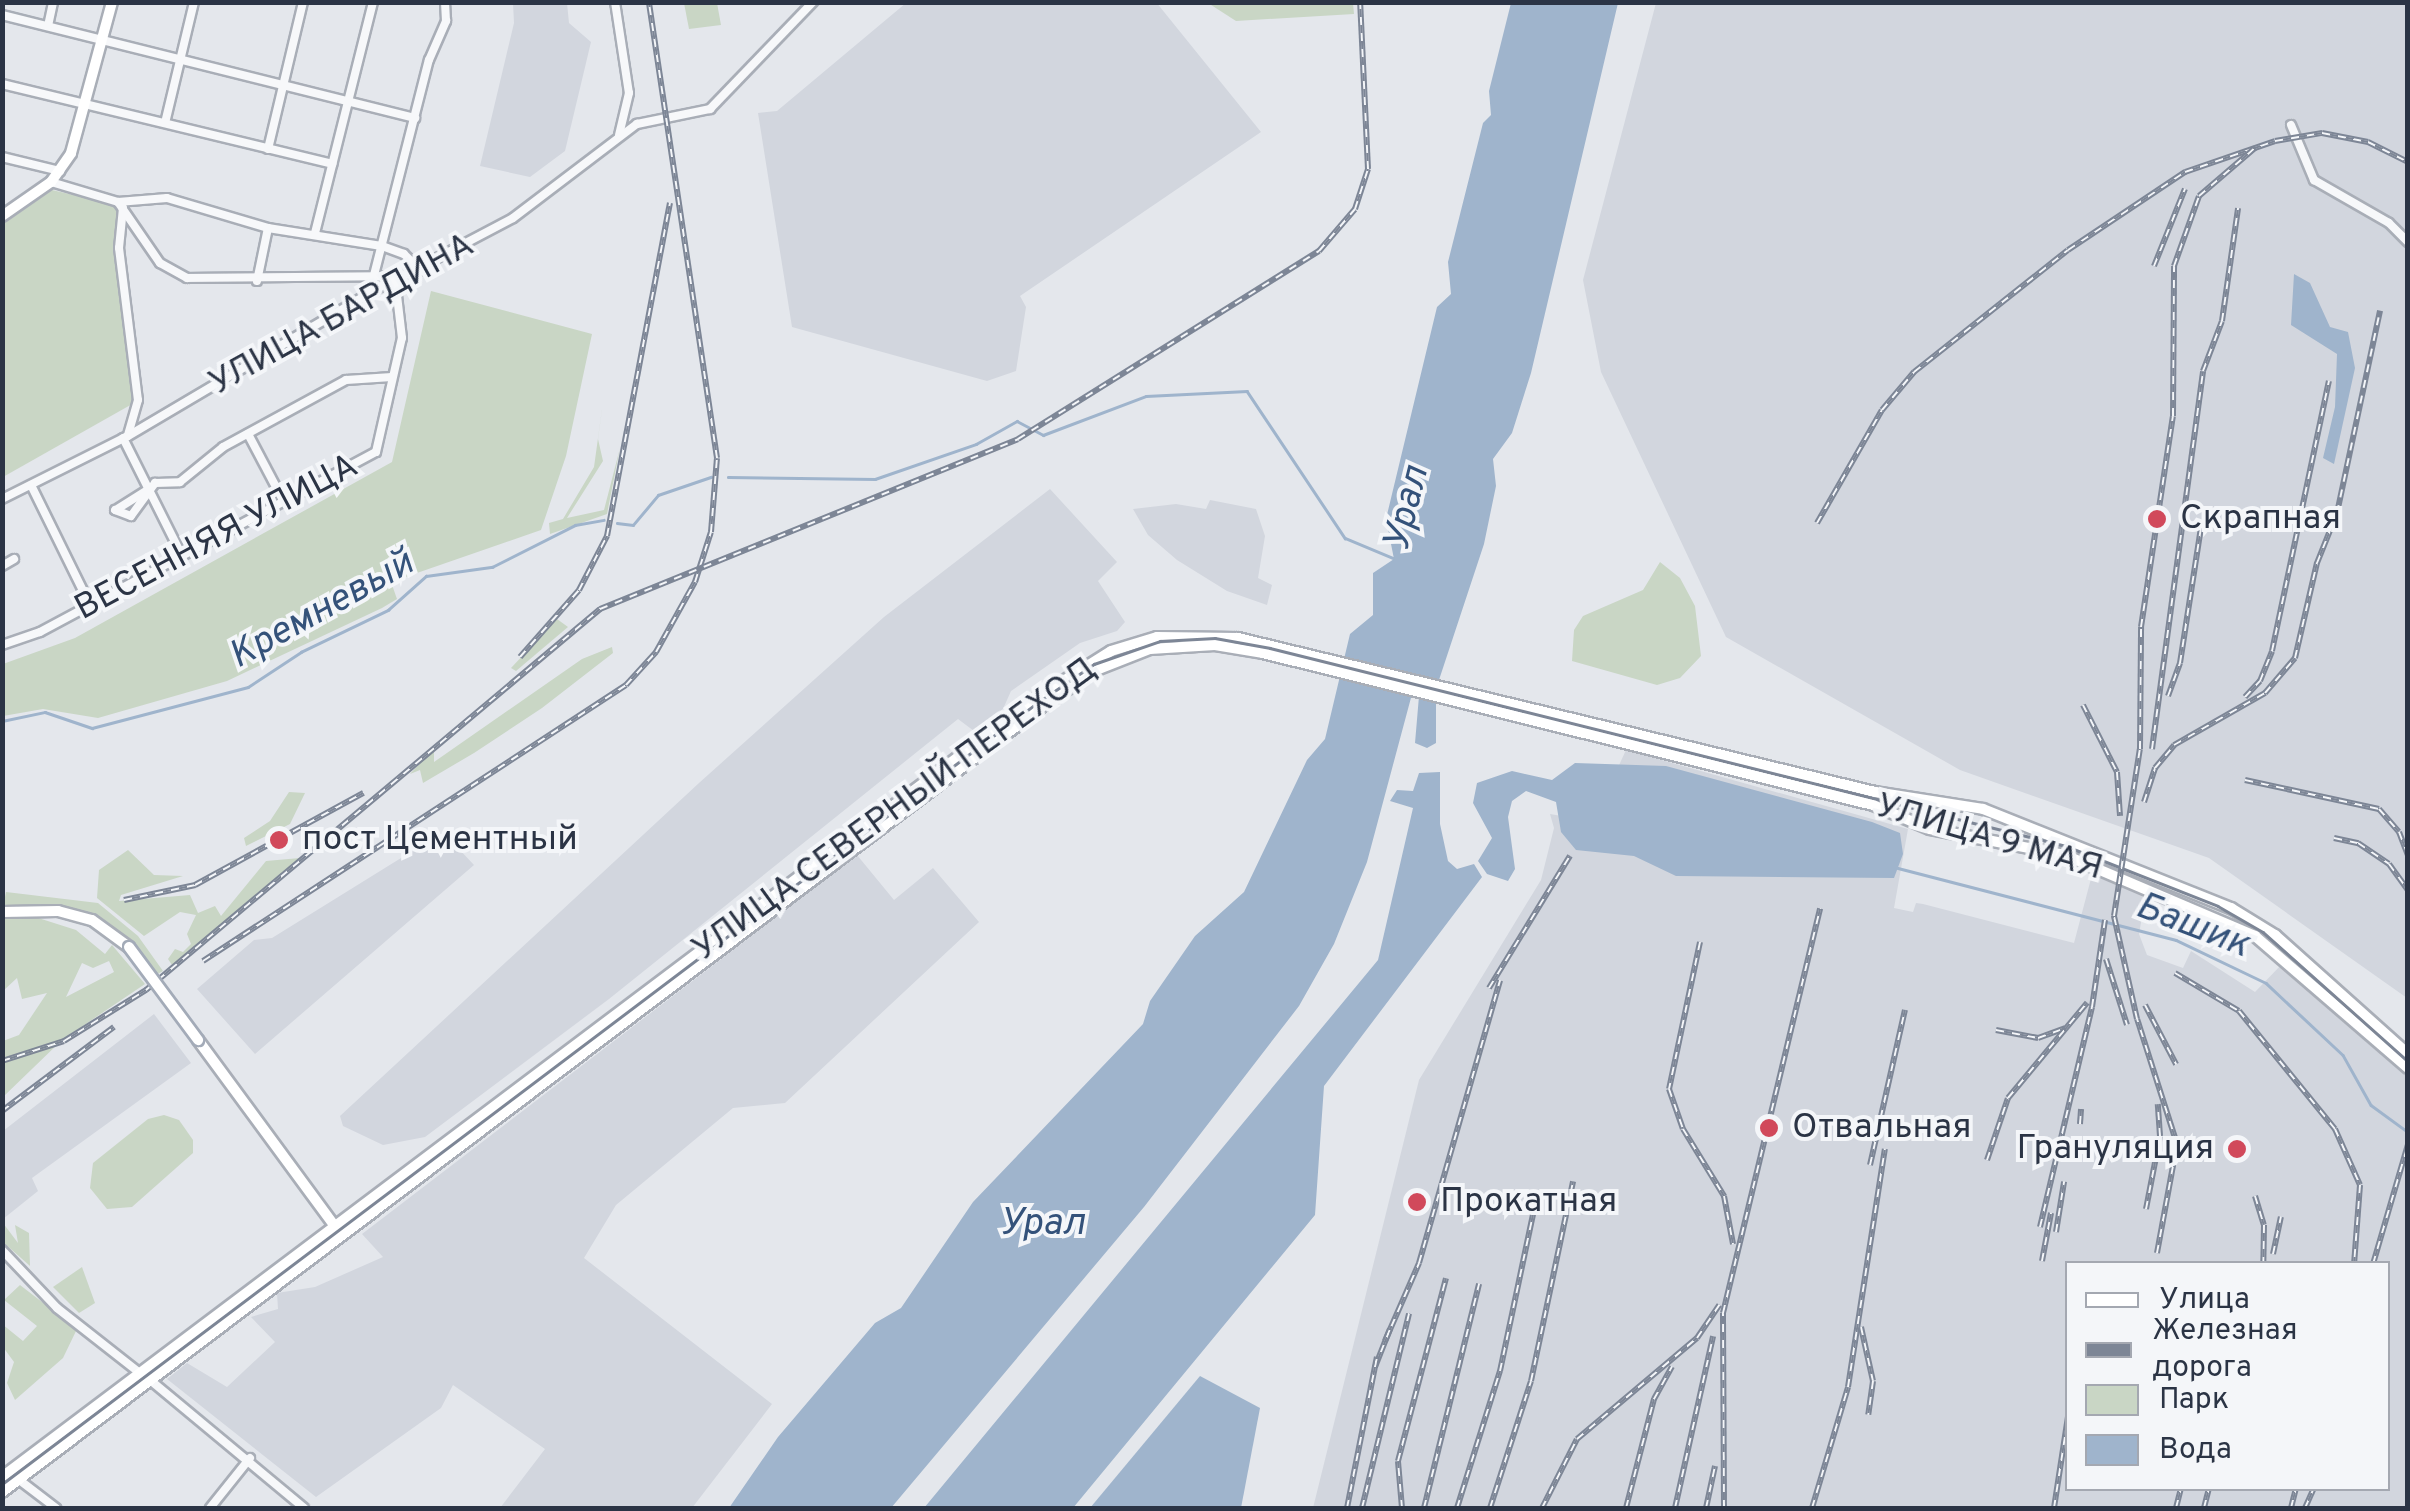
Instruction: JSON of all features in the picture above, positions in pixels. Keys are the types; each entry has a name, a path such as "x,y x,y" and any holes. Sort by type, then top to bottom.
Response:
{"main road":[{"path":"2,216 51,182 60,171 87,104 112,2"},
{"name":"УЛИЦА СЕВЕРНЫЙ ПЕРЕХОД","path":"145,1377 1091,662 1156,637 1198,634 1529,709"},
{"name":"УЛИЦА СЕВЕРНЫЙ ПЕРЕХОД","path":"1469,698 1518,716"},
{"name":"УЛИЦА 9 МАЯ","path":"1529,709 2022,822 2231,908 2275,935 2408,1068"},
{"name":"УЛИЦА 9 МАЯ","path":"1518,716 1872,805 1930,829 2065,855 2226,919 2284,957 2408,1054"},
{"path":"2,912 58,911 92,920 129,947 338,1230"},
{"path":"2,1477 145,1377"},
{"path":"2,1492 145,1377"}],"street":[{"path":"48,26 53,2"},
{"path":"164,123 194,2"},
{"path":"268,148 303,2"},
{"path":"315,233 373,2"},
{"path":"373,278 446,20 445,2"},
{"path":"615,2 629,92 617,139"},
{"name":"УЛИЦА БАРДИНА","path":"2,500 125,437 395,278 420,270 514,218 617,139 650,120 710,109 814,2"},
{"path":"2,15 416,118"},
{"path":"2,84 332,164"},
{"path":"2291,124 2314,180 2376,214 2408,242"},
{"path":"2,157 60,171"},
{"path":"51,182 121,205 167,198 268,228 382,246 404,254 420,270"},
{"path":"121,205 172,272 257,281 395,278"},
{"path":"121,205 119,248 137,403 125,437 146,491 182,556"},
{"path":"257,281 268,228"},
{"name":"ВЕСЕННЯЯ УЛИЦА","path":"2,645 90,605 376,452 403,318 395,278"},
{"path":"141,473 154,482 180,482 248,434 351,378 392,377"},
{"path":"137,403 154,420"},
{"path":"248,434 282,500"},
{"path":"146,491 154,482"},
{"path":"30,485 90,605"},
{"path":"2,566 14,559"},
{"path":"2,1250 56,1308 250,1458 304,1508"},
{"path":"210,1508 250,1458"},
{"path":"18,1479 56,1508"}],"shaded area":[{"path":"1156,2 1261,132 1020,296 1026,307 1016,371 987,381 792,327 758,113 777,111 906,3"},
{"path":"513,3 567,3 569,23 591,42 565,151 530,177 480,166 514,23"},
{"path":"1656,3 2407,3 2407,998 2209,858 1960,770 1726,637 1601,372 1583,280"},
{"path":"1050,489 1117,562 1098,581 1125,622 1117,631 1080,643 1011,691 1003,709 974,731 958,719 609,999 425,1137 383,1145 343,1126 340,1116 699,783 884,617"},
{"path":"1210,500 1256,509 1265,536 1258,578 1272,585 1267,605 1227,591 1177,560 1148,535 1133,509 1176,504 1206,509"},
{"path":"1626,750 1908,829 1894,908 1913,912 1916,903 1923,904 2074,943 2093,871 2146,894 2139,934 2147,955 2183,968 2191,951 2255,992 2283,963 2407,1076 2407,1508 1313,1508 1419,1080 1541,880 1554,828 1550,814 1608,824 1615,774"},
{"path":"443,832 474,865 255,1054 197,989 254,940 272,938"},
{"path":"857,855 894,900 933,868 979,922 785,1103 733,1108 616,1205 584,1258 772,1404 692,1508 500,1508 545,1449 453,1385 441,1408 316,1497 167,1379 187,1363 227,1387 275,1342 251,1317 278,1309 277,1293 315,1287 383,1257 362,1234"},
{"path":"154,1014 191,1063 32,1178 38,1191 3,1219 3,1131"}],"green space":[{"path":"684,3 717,3 721,25 689,29"},
{"path":"1208,3 1353,3 1354,14 1236,21"},
{"path":"52,190 117,205 134,403 3,477 3,224"},
{"path":"431,291 592,334 566,456 541,530 391,582 397,599 227,681 98,718 43,709 3,716 3,664 75,638 392,462"},
{"path":"604,395 598,439 603,461 567,518 604,510 620,448 607,514 550,534 549,523 563,519 594,467"},
{"path":"1660,562 1680,578 1695,606 1701,656 1680,678 1657,685 1572,661 1574,630 1583,616 1643,590"},
{"path":"557,619 568,627 516,671 511,668"},
{"path":"612,647 613,653 542,708 474,753 423,783 420,770 410,774 434,748 434,762 582,659"},
{"path":"289,792 305,793 290,824 246,846 244,838 270,821"},
{"path":"128,850 154,875 183,876 121,895 119,901 190,895 198,913 215,906 221,916 266,861 300,858 172,965 168,959 175,949 183,952 191,944 187,934 196,915 180,912 144,936 97,898 99,870"},
{"path":"6,892 98,903 138,936 163,971 154,976 114,930 47,906 3,907"},
{"path":"32,916 76,930 105,954 112,945 145,984 62,1040 3,1097 3,1041 19,1035 47,993 22,999 17,978 3,991 3,917","holes":["109,961 114,972 66,997 82,963 93,968"]},
{"path":"164,1115 179,1120 193,1140 193,1153 132,1207 107,1209 90,1188 93,1163 148,1119"},
{"path":"3,1223 18,1243 15,1225 29,1233 30,1266 3,1242"},
{"path":"82,1267 95,1303 79,1313 53,1287"},
{"path":"20,1285 77,1329 63,1358 15,1400 7,1383 14,1362 3,1347 2,1324 23,1341 37,1326 4,1300"}],"water":[{"name":"Урал","path":"1511,3 1618,3 1531,373 1512,433 1493,459 1496,486 1484,544 1436,689 1436,743 1427,748 1415,743 1419,696 1412,694 1367,862 1334,944 1299,1006 1144,1207 891,1508 729,1508 778,1437 875,1323 901,1308 973,1202 1143,1024 1150,1001 1195,936 1244,892 1307,760 1325,739 1350,634 1373,615 1373,573 1394,559 1386,519 1437,307 1451,294 1448,262 1483,123 1491,115 1489,91"},
{"path":"2294,274 2310,283 2330,327 2348,332 2355,368 2334,464 2323,458 2335,407 2337,354 2291,325"},
{"path":"1575,763 1666,766 1872,822 1900,833 1903,854 1894,878 1676,876 1634,856 1576,850 1561,832 1556,802 1526,791 1512,801 1508,817 1515,869 1508,881 1487,874 1478,861 1492,838 1473,803 1477,783 1512,771 1552,780"},
{"path":"1440,772 1440,824 1448,861 1457,869 1474,864 1482,877 1324,1086 1315,1215 1073,1508 924,1508 1378,960 1413,808 1390,801 1397,790 1413,791 1419,773"},
{"path":"1200,1376 1260,1408 1241,1508 1090,1508"}],"waterway":[{"name":"Кремневый","path":"728,477 875,479 976,444 1017,421 1043,435 1146,396 1247,391 1345,538 1393,558"},
{"name":"Кремневый","path":"617,523 633,525 658,495 711,477"},
{"name":"Кремневый","path":"2,721 45,712 92,728 248,687 301,652 388,610 426,576 492,567 575,525 604,520"},
{"name":"Башик","path":"1898,868 2176,940 2266,983 2343,1055 2371,1105 2408,1132"}],"tram line":[{"path":"2,1484 1037,703 1094,664 1160,641 1215,638 1270,648 2066,846 2218,906 2263,932 2408,1061"}],"railway":[{"path":"203,961 626,685 656,652 695,582 711,532 717,458 649,2"},
{"path":"2,1061 64,1041 146,990 600,609 1018,439 1319,251 1355,209 1368,169 1360,2"},
{"path":"1817,523 1882,410 1914,372 2068,250 2185,172 2275,141 2322,133 2368,142 2408,162"},
{"path":"2157,1253 2177,1144 2137,1019 2114,916 2140,749 2141,627 2173,416 2174,266 2199,196 2255,148"},
{"path":"2154,266 2185,189"},
{"path":"520,657 579,590 607,536 670,203"},
{"path":"2152,749 2203,371 2222,321 2238,208"},
{"path":"2144,802 2155,768 2174,745 2265,693 2295,658 2317,563 2337,513 2380,311"},
{"path":"2245,697 2260,681 2272,651 2329,381"},
{"path":"2168,696 2180,663 2202,521"},
{"path":"2083,705 2117,772 2120,816"},
{"path":"2245,780 2379,809 2399,832 2408,856"},
{"path":"124,900 195,885 363,793"},
{"path":"2334,838 2358,843 2389,864 2408,890"},
{"path":"1489,988 1570,856"},
{"path":"1724,1508 1723,1313 1820,908"},
{"path":"2040,1227 2092,1007 2105,920"},
{"path":"1700,942 1669,1089 1683,1129 1724,1196 1733,1244"},
{"path":"2106,959 2127,1025"},
{"path":"2175,973 2239,1011 2335,1129 2360,1185 2354,1261"},
{"path":"1385,1341 1419,1263 1500,980"},
{"path":"1987,1160 2008,1098 2087,1003"},
{"path":"2145,1005 2176,1064"},
{"path":"1870,1165 1905,1010"},
{"path":"2,1111 114,1027"},
{"path":"1996,1030 2038,1038 2065,1028"},
{"path":"2146,1209 2160,1136 2158,1104"},
{"path":"2080,1124 2081,1109"},
{"path":"2374,1261 2408,1144"},
{"path":"1812,1508 1848,1387 1885,1149"},
{"path":"1490,1508 1531,1381 1573,1181"},
{"path":"2056,1232 2064,1182"},
{"path":"2255,1196 2264,1225 2263,1261"},
{"path":"1457,1508 1500,1371 1536,1200"},
{"path":"2042,1261 2051,1213"},
{"path":"2273,1254 2281,1217"},
{"path":"1402,1508 1398,1461 1446,1278"},
{"path":"1424,1508 1479,1284"},
{"path":"1542,1508 1577,1439 1697,1338 1719,1305"},
{"path":"1362,1508 1409,1314"},
{"path":"1861,1327 1873,1381 1868,1415"},
{"path":"1375,1367 1390,1329"},
{"path":"1675,1508 1713,1336"},
{"path":"1347,1508 1377,1357"},
{"path":"1626,1508 1654,1399 1672,1367"},
{"path":"2054,1508 2065,1436"},
{"path":"1706,1508 1715,1466"},
{"path":"2176,1508 2180,1491"},
{"path":"2204,1508 2208,1491"},
{"path":"2291,1508 2295,1491"},
{"path":"2305,1508 2313,1491"}],"place":[{"name":"Скрапная","path":"2157,519"},
{"name":"пост Цементный","path":"279,840"},
{"name":"Отвальная","path":"1769,1128"},
{"name":"Грануляция","path":"2237,1149"},
{"name":"Прокатная","path":"1417,1202"}]}
